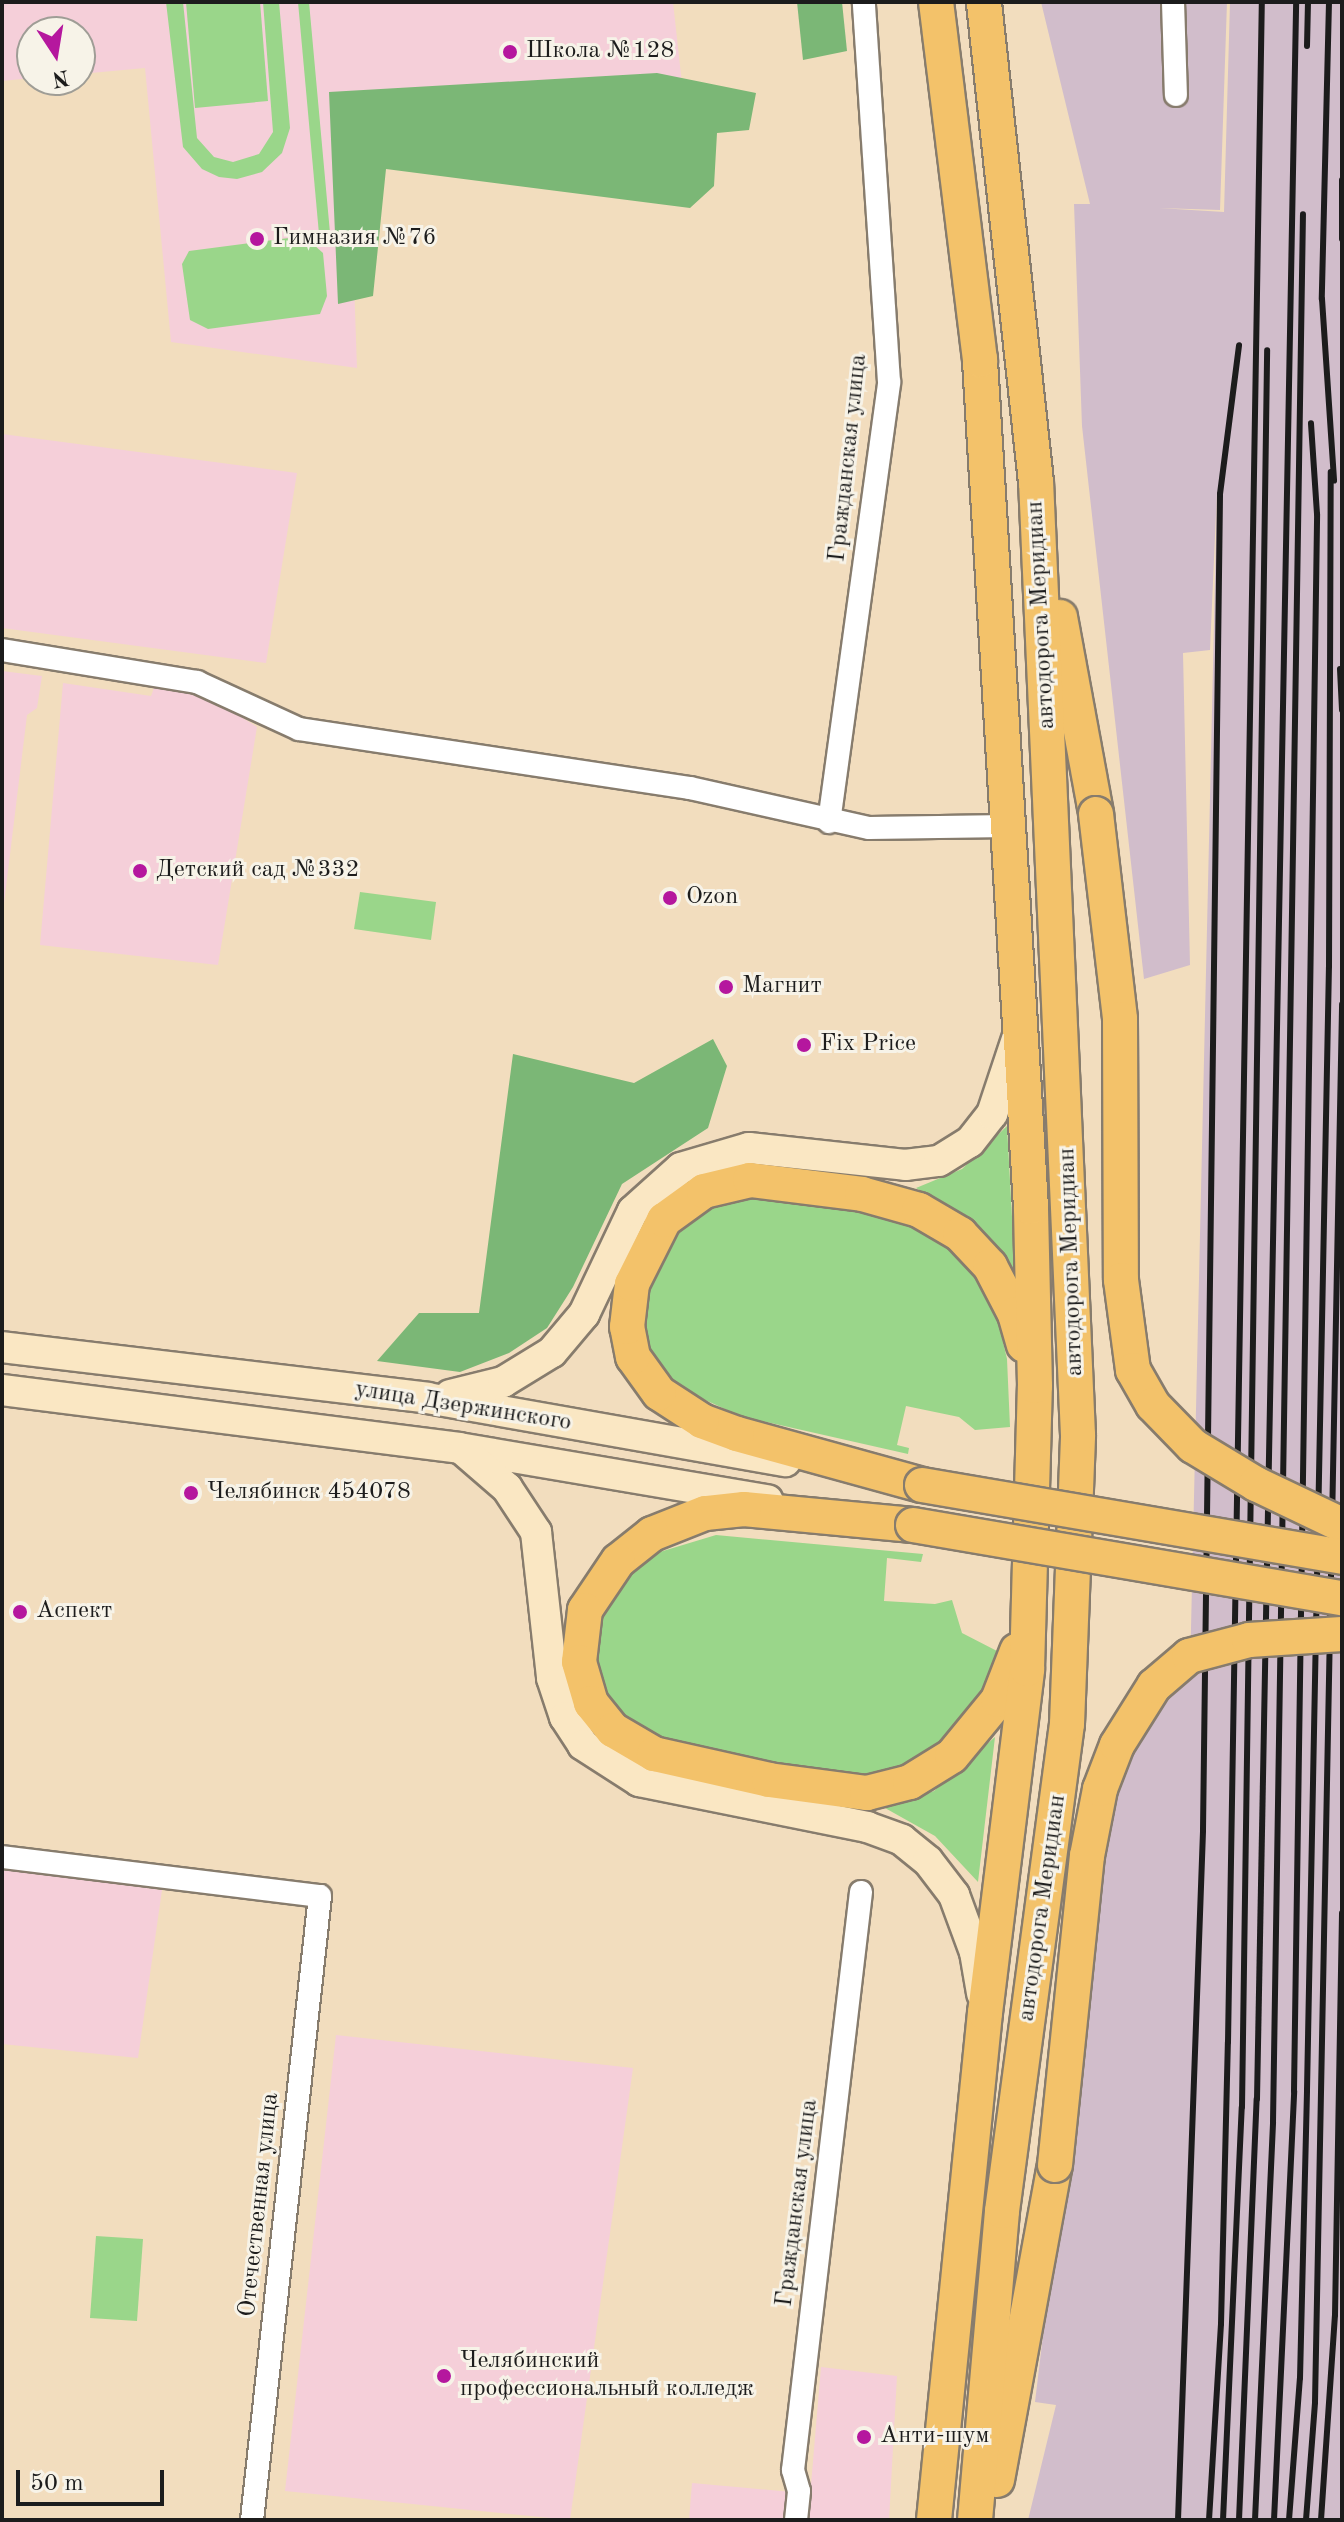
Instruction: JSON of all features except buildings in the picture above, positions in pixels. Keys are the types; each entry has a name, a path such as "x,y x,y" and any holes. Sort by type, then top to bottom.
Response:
{"main road":[{"name":"автодорога Меридиан","path":"934,2520 1030,1605 1035,1386 1020,1026 980,360 936,2"},
{"name":"автодорога Меридиан","path":"975,2520 1002,2211 1067,1724 1076,1558 1074,1280 1036,482 984,2"},
{"path":"1036,482 1096,814 1120,1019 1121,1280 1133,1370 1153,1405 1193,1446 1256,1484 1342,1525"},
{"path":"427,1398 491,1387 552,1352 584,1314 633,1211 681,1168 749,1148 905,1165 939,1161 960,1150 999,1101 1020,1026"},
{"path":"1035,1386 1015,1314 998,1277 960,1234 919,1210 813,1185 750,1180 704,1191 664,1220 632,1284 627,1327 633,1357 659,1393 702,1421 737,1434 922,1485 1342,1557"},
{"name":"улица Дзержинского","path":"2,1347 427,1398 922,1485"},
{"name":"улица Дзержинского","path":"2,1390 459,1448 913,1525"},
{"path":"459,1448 497,1476 536,1532 552,1678 565,1717 583,1745 617,1771 649,1785 867,1827 902,1840 928,1861 954,1895 975,1952 985,2013"},
{"path":"1030,1605 998,1700 968,1740 932,1771 887,1789 842,1792 677,1761 623,1738 591,1703 579,1662 585,1610 618,1561 666,1526 705,1513 744,1509 913,1525 1342,1598"},
{"path":"989,2520 1055,2165 1087,1856 1100,1789 1123,1734 1154,1686 1189,1656 1249,1640 1342,1634"}],"street":[{"name":"Гражданская улица","path":"829,822 889,382 864,2"},
{"path":"1173,2 1176,95"},
{"path":"2,650 197,682 299,729 690,788 829,822 906,830 1009,826"},
{"name":"Отечественная улица","path":"2,1857 320,1896 252,2520"},
{"name":"Гражданская улица","path":"796,2520 799,2491 793,2470 861,1892"}],"shaded area":[{"name":"Гимназия №76","path":"2,2 673,2 684,102 349,136 357,368 171,342 145,68 96,73 96,16 16,16 16,80 2,81"},
{"path":"1041,2 1227,2 1220,210 1159,208 1224,212 1230,2 1342,2 1342,2520 1028,2520 1056,2405 1035,2402 1108,1794 1153,1701 1190,1672 1217,491 1210,650 1183,653 1190,965 1144,979 1082,426 1074,204 1090,204"},
{"path":"2,434 297,473 266,663 2,628"},
{"path":"2,671 42,676 37,708 27,715 2,920"},
{"name":"Детский cад №332","path":"63,683 151,696 155,685 203,693 257,727 218,965 40,945"},
{"path":"2,1869 162,1890 138,2058 2,2044"},
{"name":"Челябинский профессиональный колледж","path":"336,2035 633,2068 570,2520 285,2491"},
{"path":"821,2367 897,2376 889,2520 808,2520"},
{"path":"692,2483 792,2492 789,2520 689,2520"}],"green space":[{"path":"166,2 183,2 197,138 214,157 233,162 259,154 273,132 263,2 279,2 290,128 282,153 262,172 237,179 219,177 202,169 183,147"},
{"path":"186,2 260,2 268,101 195,108"},
{"path":"298,2 309,2 330,233 319,234"},
{"path":"797,2 842,2 847,51 803,60"},
{"path":"657,73 756,93 749,130 717,133 714,186 690,208 386,169 373,296 338,304 329,92"},
{"path":"304,236 323,253 327,296 320,314 208,329 190,320 182,264 189,251"},
{"path":"360,892 436,902 431,940 354,929"},
{"path":"713,1039 727,1066 708,1128 622,1184 573,1287 547,1328 509,1353 460,1372 377,1361 419,1313 479,1313 513,1054 634,1083"},
{"path":"1007,1126 1015,1271 974,1223 916,1188 962,1169"},
{"path":"735,1196 791,1197 906,1220 951,1247 971,1267 997,1316 1007,1359 1010,1427 975,1430 959,1417 906,1406 897,1445 909,1448 908,1454 740,1416 675,1386 654,1365 642,1335 649,1279 685,1217"},
{"path":"716,1535 923,1554 921,1562 887,1558 884,1601 935,1604 952,1600 962,1633 997,1651 982,1696 944,1742 901,1769 859,1778 687,1750 630,1727 598,1686 594,1626 619,1581 653,1554"},
{"path":"995,1737 978,1882 935,1836 885,1808 934,1791"},
{"path":"96,2236 143,2239 137,2321 90,2318"}],"railway":[{"path":"1209,2520 1221,2324 1228,2042 1262,2"},
{"path":"1239,2520 1257,2099 1296,2"},
{"path":"1307,46 1308,2"},
{"path":"1329,2 1322,299 1334,481"},
{"path":"1342,180 1342,239"},
{"path":"1255,2520 1273,2122 1303,214"},
{"path":"1178,2520 1203,1830 1220,494 1239,345"},
{"path":"1223,2520 1242,2107 1267,350"},
{"path":"1274,2520 1294,2091 1317,514 1311,423"},
{"path":"1289,2520 1300,2378 1307,2090 1329,966 1331,472"},
{"path":"1340,669 1342,710"},
{"path":"1306,2520 1315,2402 1342,1004"},
{"path":"1321,2520 1335,2315 1342,1913"}],"place":[{"name":"Школа №128","path":"510,52"},
{"name":"Гимназия №76","path":"257,239"},
{"name":"Детский cад №332","path":"140,871"},
{"name":"Ozon","path":"670,898"},
{"name":"Магнит","path":"726,987"},
{"name":"Fix Price","path":"804,1045"},
{"name":"Челябинск 454078","path":"191,1493"},
{"name":"Аспект","path":"20,1612"},
{"name":"Челябинский профессиональный колледж","path":"444,2376"},
{"name":"Анти-шум","path":"864,2437"}]}
